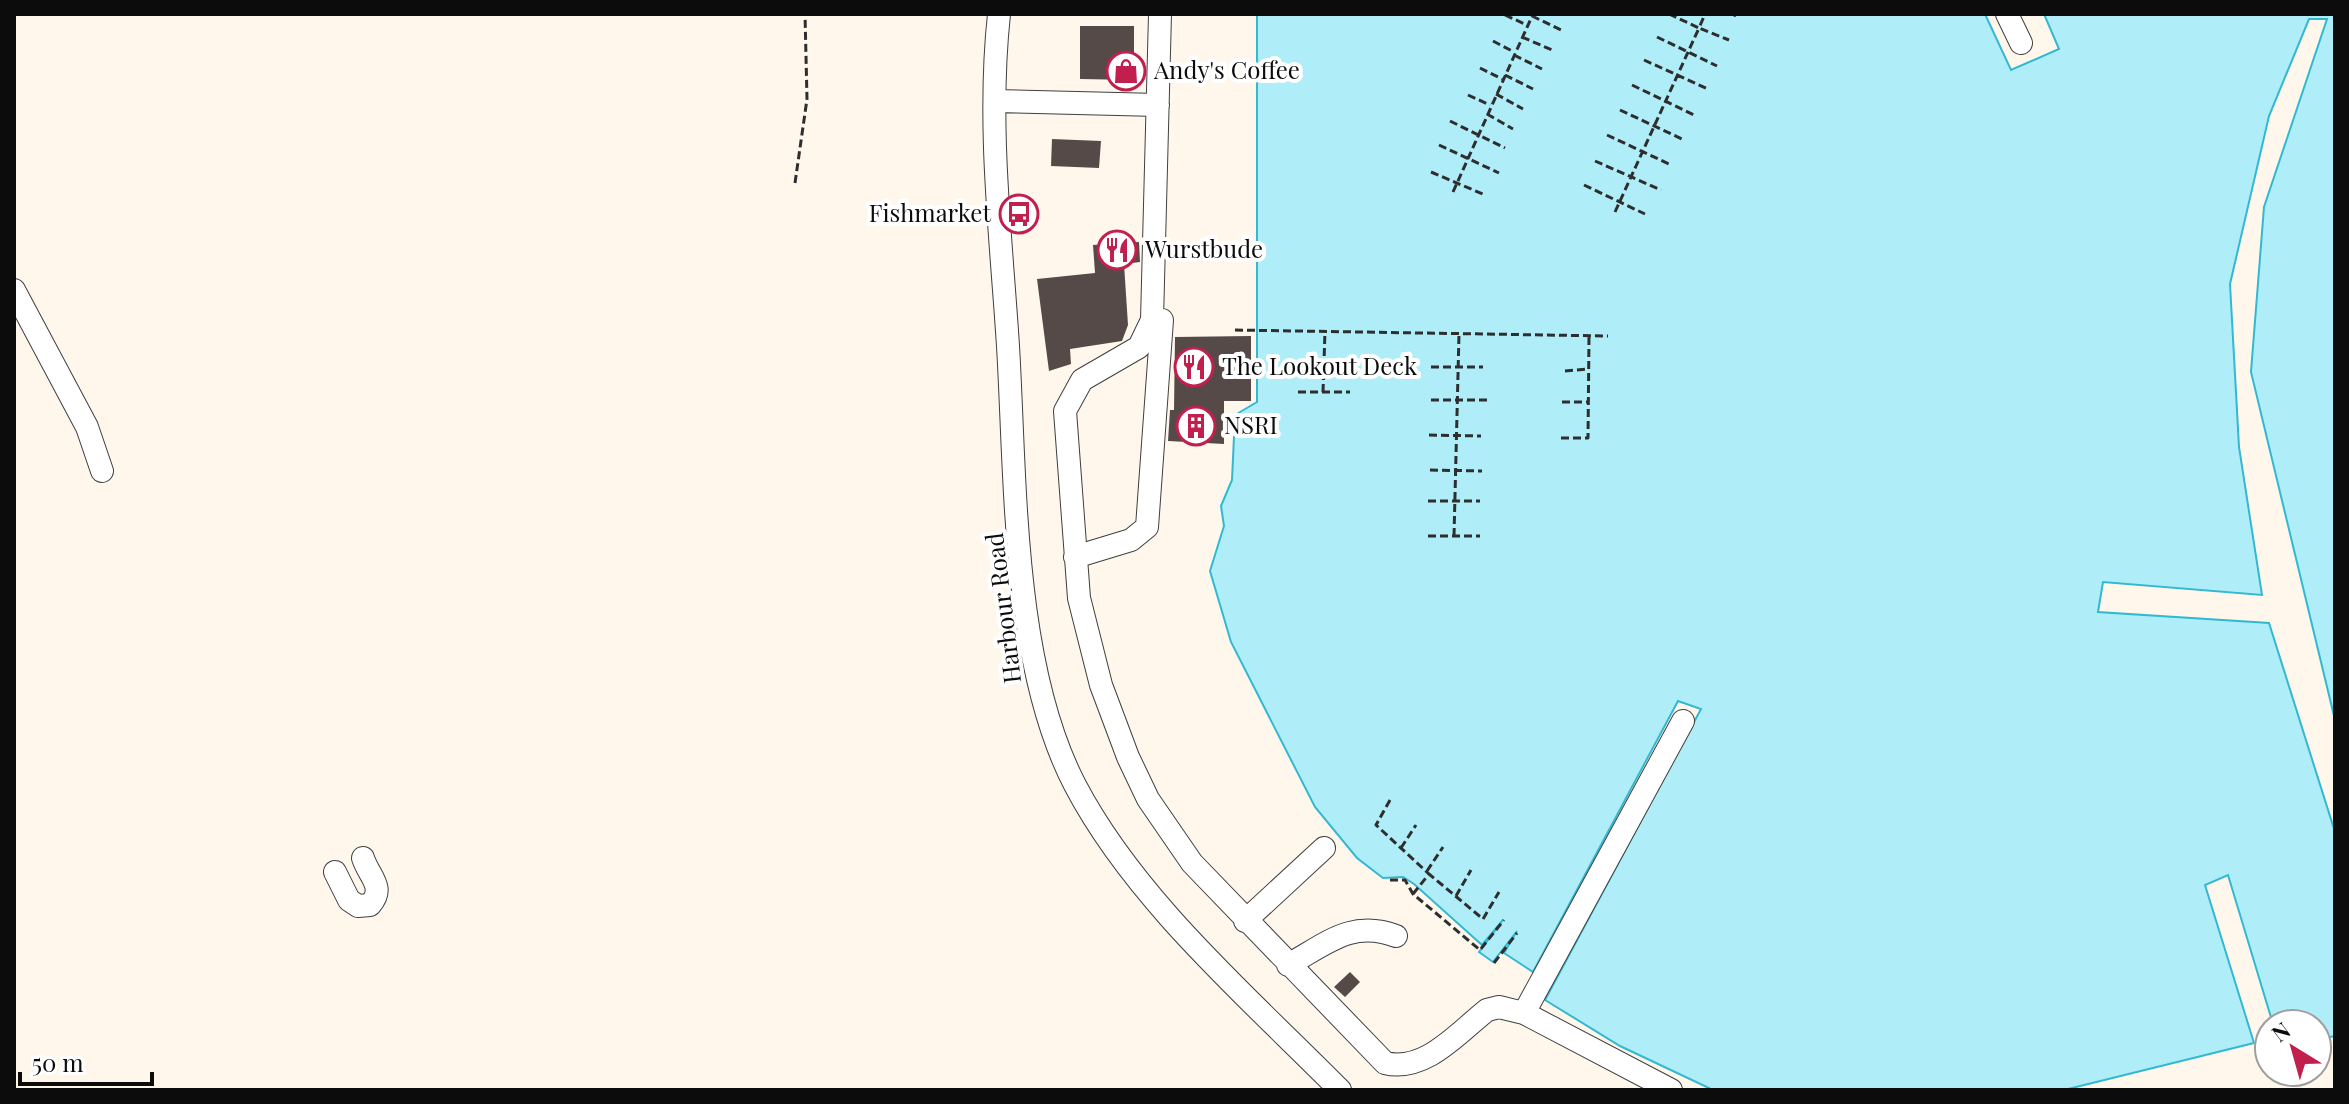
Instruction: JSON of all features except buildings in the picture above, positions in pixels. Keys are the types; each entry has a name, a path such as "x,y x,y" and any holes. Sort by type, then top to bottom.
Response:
{"street":[{"name":"Harbour Road","path":"999,14 995,101 998,229 1026,612 1040,690 1061,754 1086,805 1130,871 1340,1090"},
{"path":"1160,14 1152,320 1139,347 1130,356 1082,380 1065,411 1075,557 1090,651 1128,757 1148,799 1192,863 1385,1063 1398,1066 1418,1063 1487,1010 1499,1007 1524,1013 1671,1090"},
{"path":"2007,14 2021,43"},
{"path":"995,101 1158,105"},
{"path":"14,290 87,427 102,471"},
{"path":"1075,557 1131,540 1147,527 1162,320"},
{"path":"1524,1013 1683,721"},
{"path":"1245,921 1324,848"},
{"path":"335,872 349,900 358,906 370,905 378,896 378,884 363,858"},
{"path":"1288,965 1360,928 1377,928 1396,936"}],"path":[{"path":"795,183 807,99 805,14"},
{"path":"1669,14 1729,40"},
{"path":"1615,212 1705,14"},
{"path":"1505,15 1527,26"},
{"path":"1453,192 1532,15 1561,30"},
{"path":"1522,37 1552,50"},
{"path":"1657,37 1717,66"},
{"path":"1493,41 1542,69"},
{"path":"1644,60 1708,89"},
{"path":"1480,68 1533,89"},
{"path":"1632,85 1696,116"},
{"path":"1496,94 1523,109"},
{"path":"1468,95 1490,105"},
{"path":"1620,110 1682,139"},
{"path":"1487,114 1513,129"},
{"path":"1450,121 1505,148"},
{"path":"1607,135 1669,164"},
{"path":"1439,145 1499,173"},
{"path":"1595,161 1661,190"},
{"path":"1431,172 1485,195"},
{"path":"1584,185 1645,214"},
{"path":"1235,330 1608,336"},
{"path":"1323,392 1325,331"},
{"path":"1454,536 1459,334"},
{"path":"1561,438 1588,438 1589,336"},
{"path":"1300,363 1352,364"},
{"path":"1431,367 1483,367"},
{"path":"1565,371 1589,369"},
{"path":"1298,392 1350,392"},
{"path":"1431,400 1487,400"},
{"path":"1562,402 1588,402"},
{"path":"1429,435 1481,436"},
{"path":"1430,470 1482,471"},
{"path":"1428,501 1480,501"},
{"path":"1428,536 1480,536"},
{"path":"1390,800 1376,825 1483,919 1499,892"},
{"path":"1401,848 1416,825"},
{"path":"1413,894 1443,847"},
{"path":"1456,896 1471,870"},
{"path":"1390,880 1405,880 1413,894 1480,950 1504,920"},
{"path":"1494,963 1517,933"}],"water":[{"path":"1257,14 1985,14 2011,70 2059,49 2044,14 2335,14 2335,720 2251,372 2264,207 2327,19 2309,19 2269,116 2230,284 2239,447 2262,595 2103,582 2098,612 2269,623 2335,832 2335,1036 2333,1008 2268,1008 2228,875 2205,885 2253,1043 2064,1090 1713,1090 1620,1046 1545,1000 1701,709 1678,701 1533,972 1504,953 1517,931 1493,962 1479,952 1503,920 1482,945 1414,884 1403,877 1383,878 1357,858 1315,807 1231,642 1210,571 1224,526 1221,506 1232,480 1235,415 1257,402"}],"place":[{"name":"Andy's Coffee","path":"1126,71"},
{"name":"Fishmarket","path":"1019,214"},
{"name":"Wurstbude","path":"1117,250"},
{"name":"The Lookout Deck","path":"1194,367"},
{"name":"NSRI","path":"1196,426"}]}
